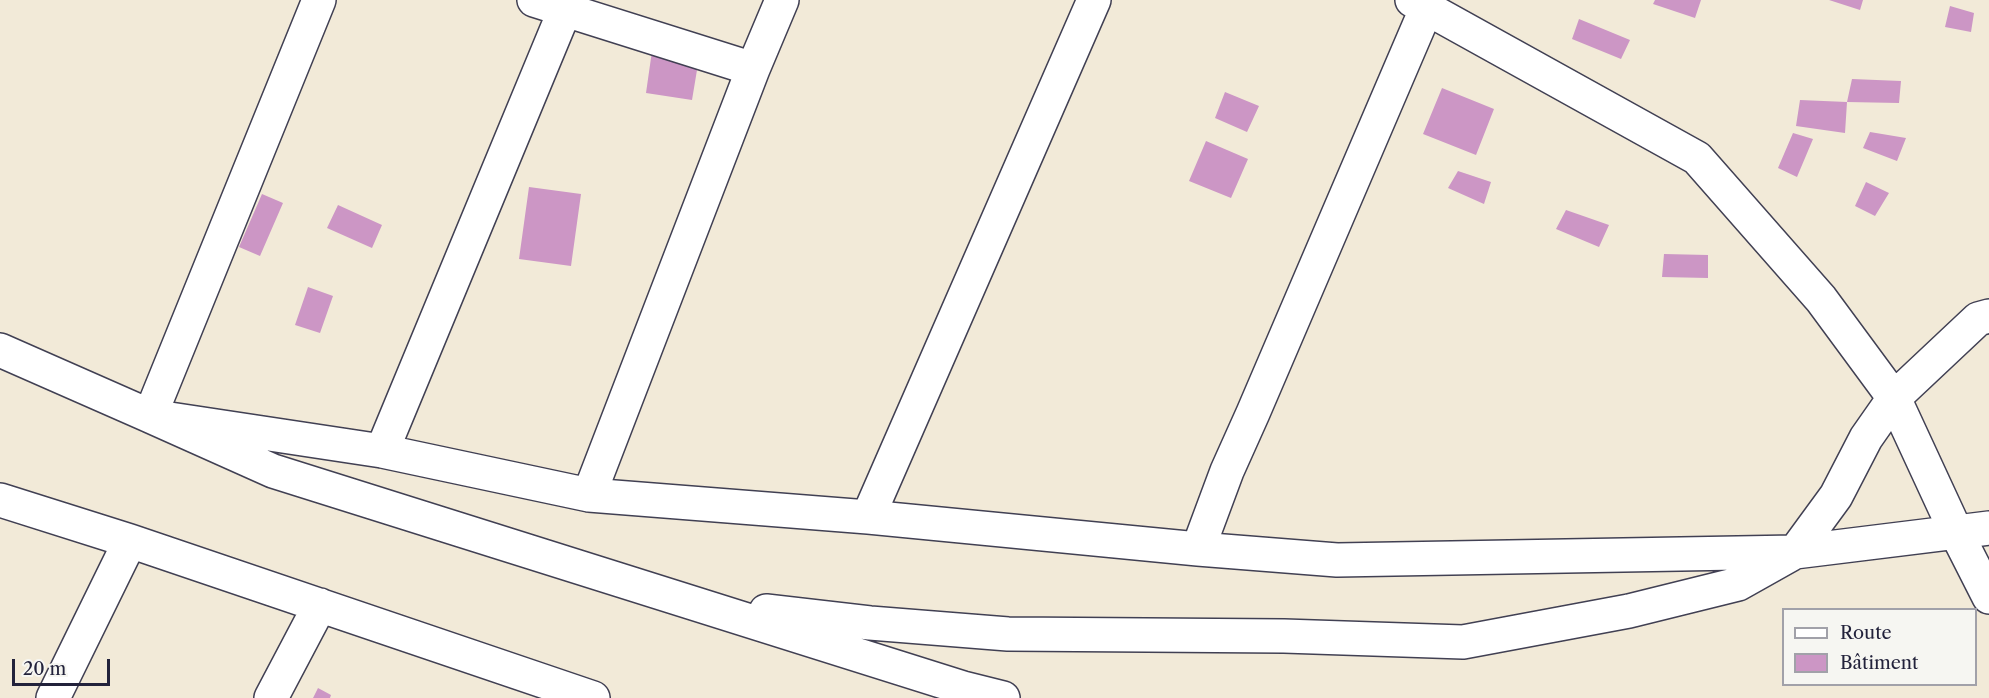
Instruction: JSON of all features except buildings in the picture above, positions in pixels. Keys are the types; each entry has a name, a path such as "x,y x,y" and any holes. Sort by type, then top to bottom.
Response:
{"street":[{"path":"150,416 319,0"},
{"path":"534,0 567,5 753,69"},
{"path":"589,495 753,69 782,0"},
{"path":"868,517 1094,0"},
{"path":"1198,549 1227,471 1422,2 1697,158 1821,299 1894,398 1989,597"},
{"path":"382,451 567,5"},
{"path":"687,601 870,623 1008,634 1284,636 1463,642 1629,611 1738,584 1795,552 1836,496 1866,438 1894,398 1978,319 1989,316"},
{"path":"0,350 273,471 963,688 1003,698"},
{"path":"150,416 382,451 589,495 868,517 1337,560 1795,552 1989,528"},
{"path":"0,500 130,541 593,698"},
{"path":"52,698 130,541"},
{"path":"271,698 320,606"}]}
